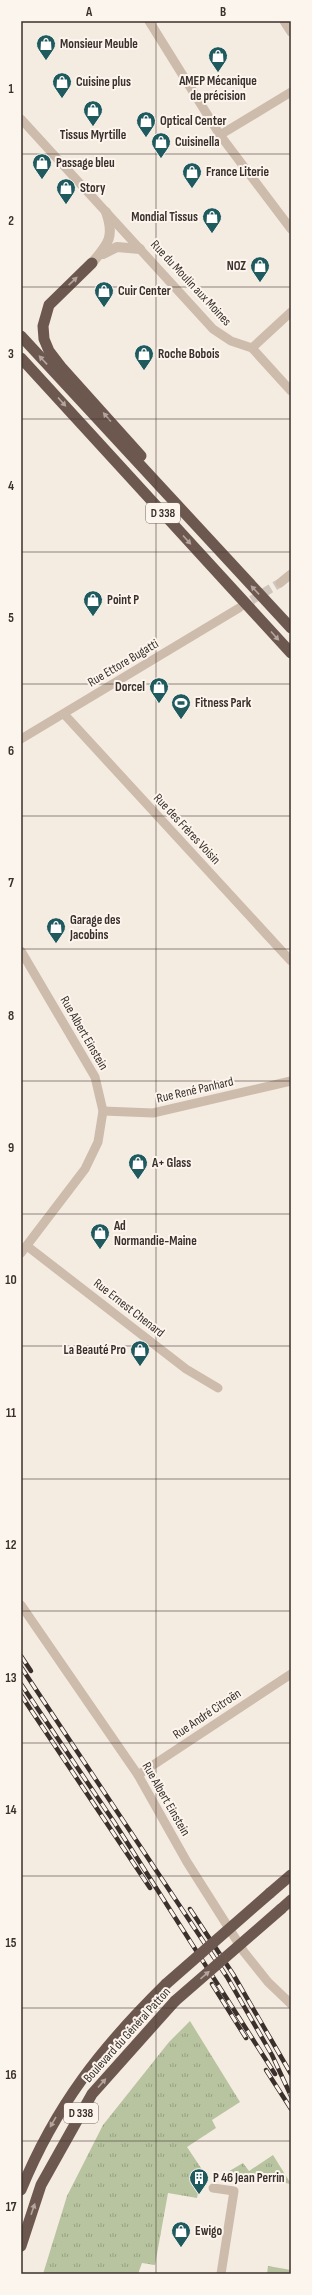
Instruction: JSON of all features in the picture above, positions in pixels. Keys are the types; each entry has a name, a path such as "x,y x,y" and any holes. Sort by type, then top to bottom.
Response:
{"highway":[{"path":"92,263 49,305 43,326 46,346 62,368 137,451 174,502"},
{"name":"D 338","path":"21,336 291,628"},
{"name":"D 338","path":"21,358 291,653"},
{"path":"21,364 35,374"},
{"name":"Boulevard du Général Patton","path":"21,2190 44,2139 79,2082 112,2040 166,1984 291,1875"},
{"name":"Boulevard du Général Patton","path":"21,2246 42,2185 92,2094 176,2001 291,1900"}],"street":[{"path":"148,21 220,135 291,229"},
{"path":"284,21 291,32"},
{"path":"220,135 291,92"},
{"name":"Rue du Moulin aux Moines","path":"21,119 221,336 252,348 291,391"},
{"path":"92,263 107,245 110,238 111,226 106,212"},
{"path":"92,263 108,251 117,247 140,249"},
{"path":"252,348 291,312"},
{"path":"280,583 291,574"},
{"name":"Rue Ettore Bugatti","path":"21,739 239,608"},
{"name":"Rue des Frères Voisin","path":"64,714 291,961"},
{"name":"Rue Albert Einstein","path":"21,951 95,1077 103,1111 98,1142 85,1169 24,1249"},
{"name":"Rue René Panhard","path":"103,1111 153,1113 291,1081"},
{"name":"Rue Ernest Chenard","path":"24,1249 186,1369 218,1388"},
{"name":"Rue Albert Einstein","path":"21,1605 138,1775 187,1862 244,1952 268,1982 291,2004"},
{"name":"Rue André Citroën","path":"138,1775 291,1674"},
{"path":"212,2188 234,2191 221,2274"}],"green space":[{"path":"190,2021 240,2102 212,2120 216,2128 187,2147 203,2171 201,2193 198,2193 197,2198 168,2193 155,2265 142,2263 138,2274 43,2274 67,2196 103,2125 169,2042"},
{"path":"273,2155 291,2184 226,2173 243,2163 249,2171"},
{"path":"268,2266 291,2270 291,2274 267,2274"}],"tunnel":[{"path":"240,607 280,583"}],"railway":[{"path":"21,1656 31,1671"},
{"path":"21,1667 227,1977 272,2055 291,2096"},
{"path":"21,1684 114,1822 275,2074"},
{"path":"21,1695 150,1888"},
{"path":"190,1909 233,1974 291,2074"},
{"path":"212,1984 246,2038"},
{"path":"266,2070 291,2109"}],"place":[{"name":"Monsieur Meuble","path":"46,61"},
{"name":"AMEP Mécanique de précision","path":"218,73"},
{"name":"Cuisine plus","path":"62,99"},
{"name":"Tissus Myrtille","path":"93,127"},
{"name":"Optical Center","path":"146,138"},
{"name":"Cuisinella","path":"161,159"},
{"name":"Passage bleu","path":"42,180"},
{"name":"France Literie","path":"192,189"},
{"name":"Story","path":"66,205"},
{"name":"Mondial Tissus","path":"212,234"},
{"name":"NOZ","path":"260,283"},
{"name":"Cuir Center","path":"104,308"},
{"name":"Roche Bobois","path":"144,371"},
{"name":"Point P","path":"93,617"},
{"name":"Dorcel","path":"159,704"},
{"name":"Fitness Park","path":"181,720"},
{"name":"Garage des Jacobins","path":"56,944"},
{"name":"A+ Glass","path":"138,1180"},
{"name":"Ad Normandie-Maine","path":"100,1250"},
{"name":"La Beauté Pro","path":"140,1367"},
{"name":"P 46 Jean Perrin","path":"199,2195"},
{"name":"Ewigo","path":"181,2248"}]}
